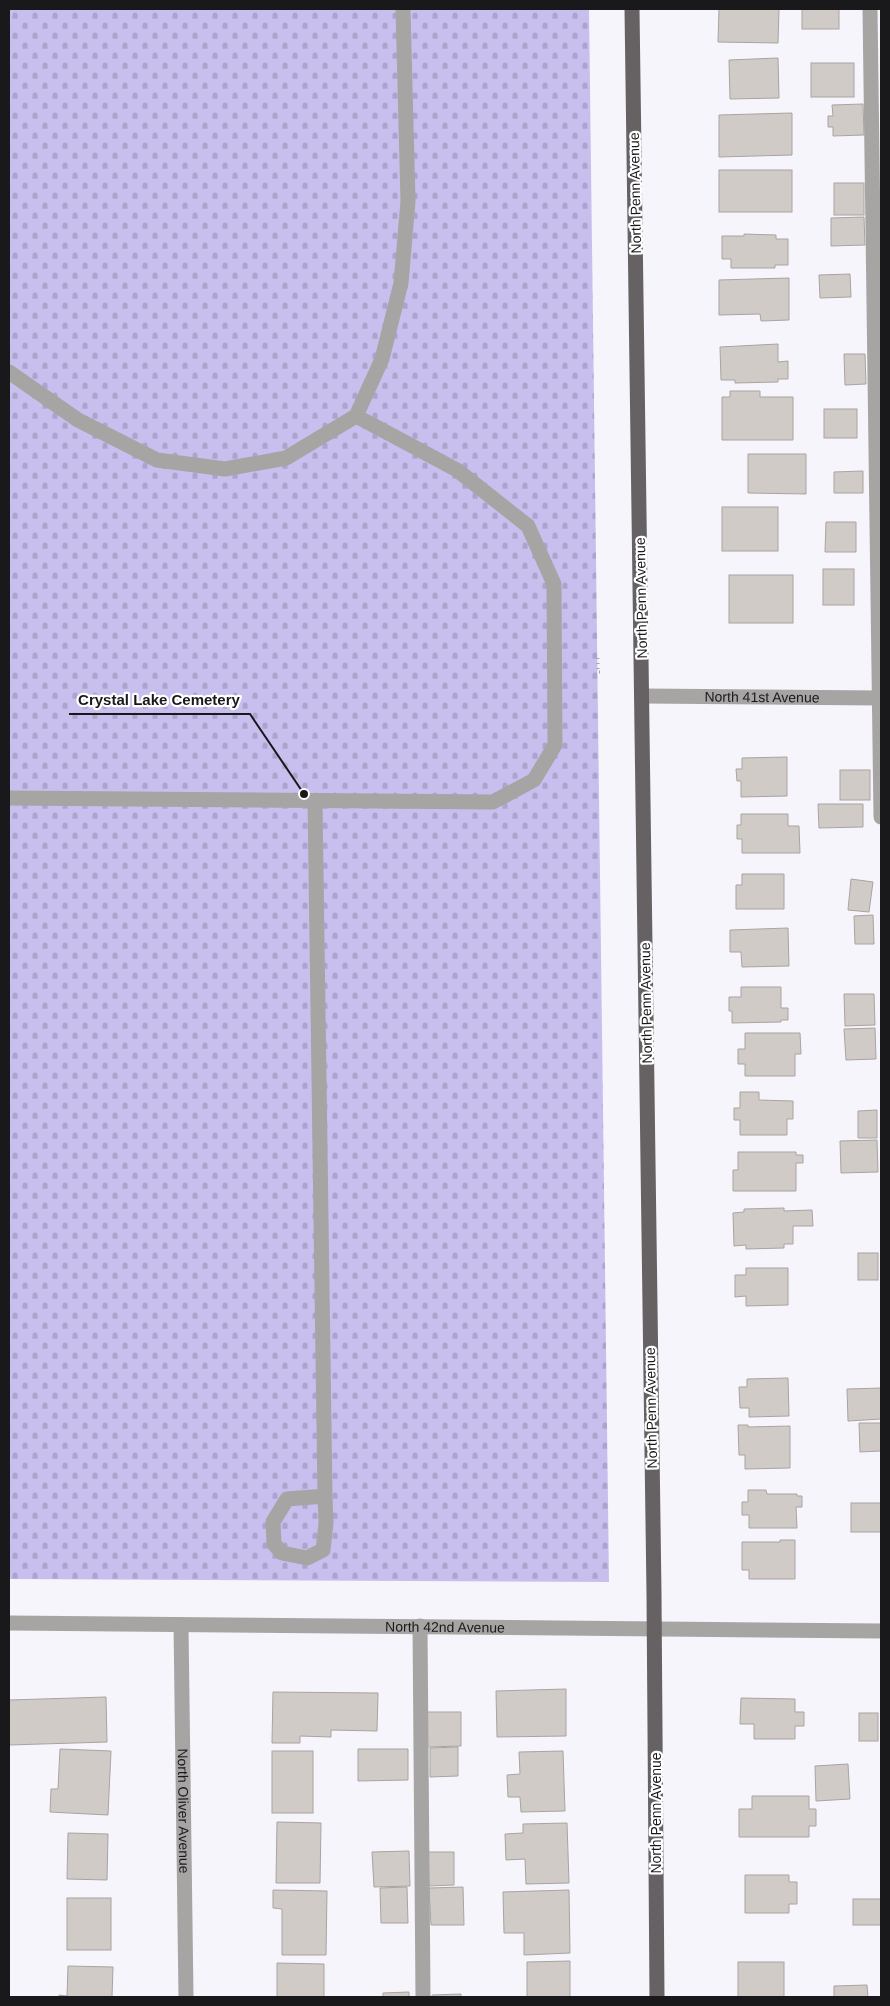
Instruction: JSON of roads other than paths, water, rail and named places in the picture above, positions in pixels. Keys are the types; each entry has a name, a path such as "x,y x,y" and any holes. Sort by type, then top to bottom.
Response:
{"main road":[{"name":"North Penn Avenue","path":"632,9 654,1630 657,1997"}],"street":[{"path":"9,372 78,420 157,460 225,469 286,458 356,416 382,359 401,283 408,201 402,9"},
{"path":"870,9 881,817"},
{"path":"9,798 493,802 534,780 555,745 554,584 528,526 457,470 356,416"},
{"name":"North 41st Avenue","path":"642,696 880,698"},
{"path":"314,801 326,1496 326,1522 323,1550 306,1558 282,1553 274,1544 273,1522 287,1499 326,1496"},
{"name":"North 42nd Avenue","path":"9,1623 881,1631"},
{"name":"North Oliver Avenue","path":"181,1625 186,1997"},
{"path":"420,1626 423,1997"}],"place":[{"name":"Crystal Lake Cemetery","path":"304,794"}]}
